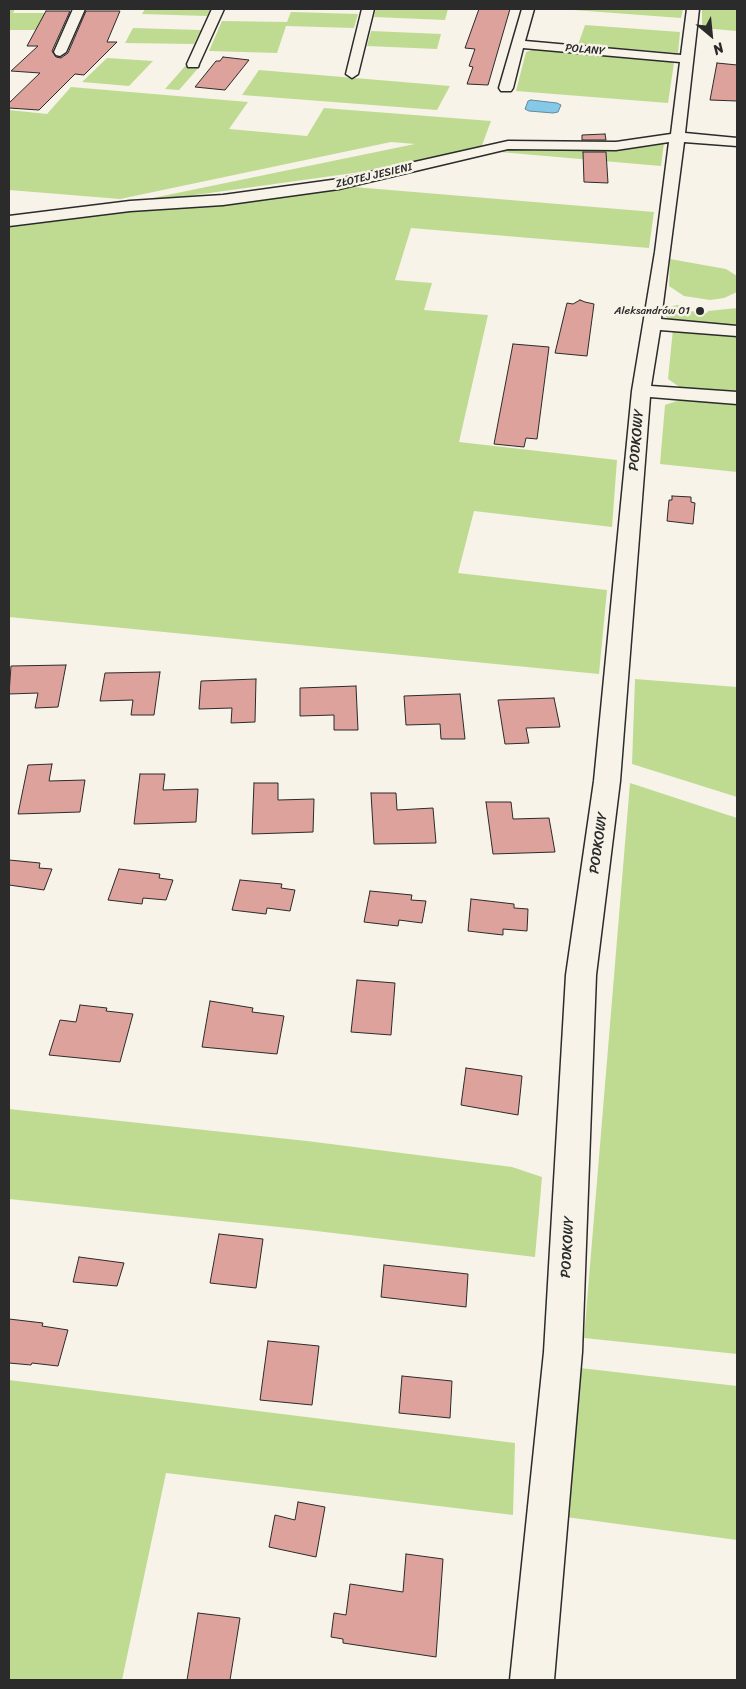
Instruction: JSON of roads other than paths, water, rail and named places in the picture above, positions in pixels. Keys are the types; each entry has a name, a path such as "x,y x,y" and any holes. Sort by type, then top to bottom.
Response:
{"street":[{"path":"60,52 79,9"},
{"path":"193,64 218,9"},
{"path":"352,74 368,9"},
{"path":"506,88 528,9"},
{"name":"PODKOWY","path":"532,1680 563,1352 581,975 608,770 641,391 652,324 693,9"},
{"name":"POLANY","path":"518,44 688,59"},
{"name":"ZŁOTEJ JESIENI","path":"9,221 130,206 222,200 339,184 508,145 616,146 677,137 737,142"},
{"path":"652,324 737,331"},
{"path":"641,391 737,398"}],"water":[{"path":"528,101 561,105 558,112 553,113 529,111 525,109"}],"place":[{"name":"Aleksandrów 01","path":"700,311"}]}
